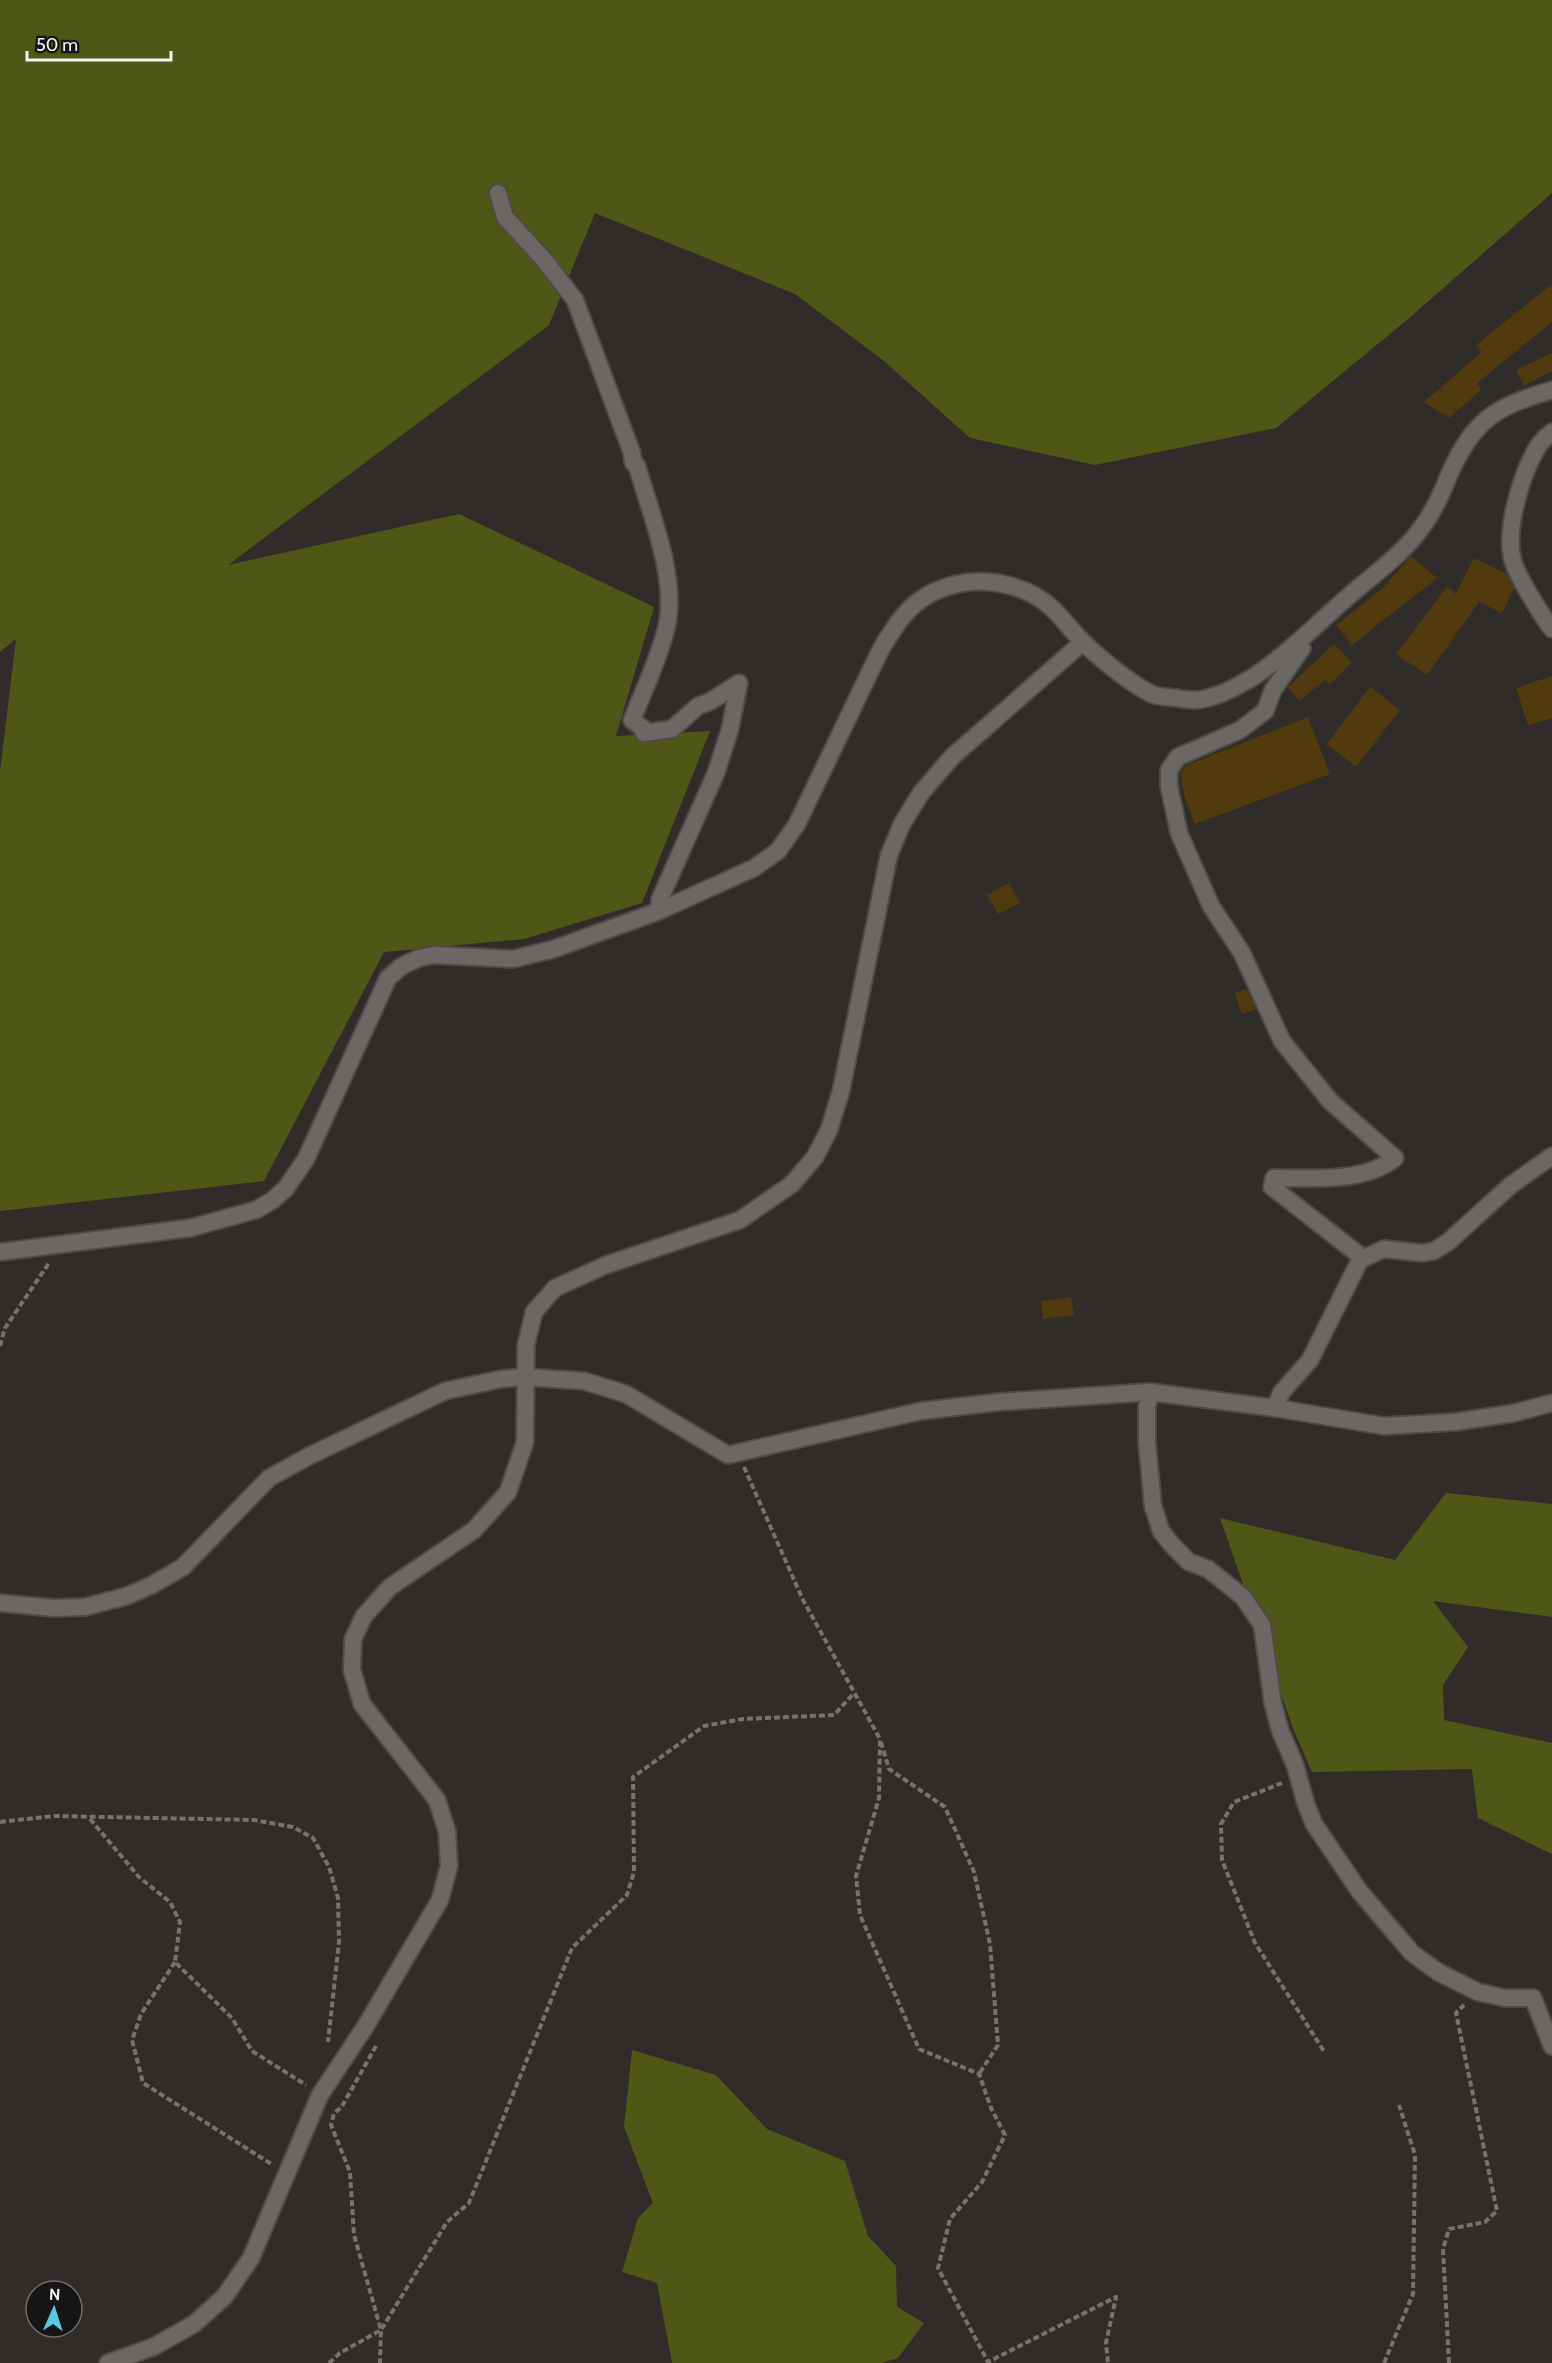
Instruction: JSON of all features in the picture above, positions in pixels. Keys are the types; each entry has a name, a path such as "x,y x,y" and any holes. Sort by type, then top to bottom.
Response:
{"street":[{"path":"498,193 506,217 575,300 632,453 633,462 637,466 666,567 669,603 666,632 632,720 645,730 645,734 672,729 698,705 711,701 739,683 730,729 717,773 660,899 660,911"},
{"path":"0,1252 190,1228 256,1210 273,1200 286,1188 306,1159 388,978 402,966 419,958 434,955 513,958 554,950 660,911 754,868 778,851 797,824 881,649 897,622 916,602 941,588 967,582 991,582 1023,590 1053,608 1083,642 1134,684 1155,696 1206,699 1236,687 1268,667 1410,543 1436,507 1460,451 1471,433 1489,416 1519,400 1552,390"},
{"path":"1552,432 1539,444 1527,471 1516,501 1511,538 1513,561 1552,629"},
{"path":"1300,638 1302,648 1273,690 1265,711 1240,730 1178,757 1169,770 1169,786 1179,833 1211,906 1242,954 1281,1041 1330,1101 1395,1158 1384,1167 1336,1178 1274,1178 1272,1187 1364,1258"},
{"path":"108,2363 153,2347 194,2324 225,2296 250,2258 320,2095 365,2027 440,1900 449,1866 447,1831 437,1800 362,1704 352,1670 352,1639 364,1616 390,1587 474,1530 508,1492 525,1442 526,1345 534,1312 555,1288 606,1264 740,1220 792,1184 815,1157 829,1130 841,1091 889,855 902,824 921,793 952,757 1083,642"},
{"path":"1275,1408 1281,1394 1311,1360 1352,1273 1364,1258 1384,1249 1434,1251 1448,1242 1511,1185 1552,1156"},
{"path":"0,1603 54,1608 85,1607 127,1596 152,1586 183,1567 269,1478 445,1391 524,1377 584,1381 626,1394 728,1455 921,1411 999,1402 1150,1392 1275,1408 1384,1426 1455,1422 1514,1413 1552,1403"},
{"path":"1150,1392 1147,1407 1147,1443 1153,1506 1161,1531 1189,1562 1208,1569 1244,1597 1262,1625 1273,1704 1314,1824 1360,1892 1412,1953 1438,1972 1478,1992 1505,1998 1533,1998 1552,2046"}],"path":[{"path":"0,1346 5,1328 61,1245"},
{"path":"737,1453 770,1522 803,1600 880,1739 889,1769 945,1807 974,1872 990,1944 998,2045 979,2074"},
{"path":"329,2363 340,2353 381,2330 447,2222 469,2203 572,1948 627,1895 634,1872 633,1777 704,1726 743,1719 834,1715 854,1693"},
{"path":"880,1739 879,1798 856,1876 860,1915 919,2049 979,2074 991,2108 1005,2135 982,2182 950,2219 938,2268 988,2362 1116,2297 1106,2343 1108,2363"},
{"path":"1297,1776 1234,1802 1221,1824 1222,1860 1255,1943 1325,2054"},
{"path":"0,1822 54,1816 254,1820 293,1827 313,1838 329,1867 338,1898 339,1942 328,2042"},
{"path":"89,1818 139,1877 170,1902 180,1922 175,1962 141,2014 132,2040 143,2083 286,2173"},
{"path":"175,1962 232,2018 252,2051 320,2095"},
{"path":"1449,2363 1443,2249 1449,2229 1485,2222 1497,2211 1456,2013"},
{"path":"365,2027 378,2042 341,2108 334,2113 331,2125 350,2172 354,2235 381,2330 380,2363"},
{"path":"1384,2363 1413,2294 1415,2155 1399,2105"}],"green space":[{"path":"0,0 1552,0 1552,193 1408,319 1276,428 1095,465 970,438 884,361 795,294 595,213 549,325 228,565 459,514 654,607 616,736 710,731 642,903 524,939 384,952 264,1181 0,1211 0,771 16,639 0,652"},
{"path":"1446,1493 1552,1504 1552,1617 1433,1601 1468,1647 1443,1685 1444,1720 1552,1743 1552,1854 1478,1818 1472,1769 1312,1772 1294,1731 1220,1518 1395,1560"},
{"path":"632,2050 716,2075 767,2129 845,2161 868,2236 896,2266 897,2307 924,2323 898,2358 881,2363 672,2363 657,2283 622,2272 638,2218 653,2203 624,2127"}],"building":[{"path":"1552,284 1552,322 1477,383 1481,390 1449,418 1424,402 1482,352 1476,345"},
{"path":"1552,353 1552,371 1524,386 1516,370"},
{"path":"1411,556 1437,578 1352,645 1336,625 1382,589"},
{"path":"1474,558 1507,574 1514,588 1502,613 1479,602 1427,675 1396,654 1447,587 1456,594"},
{"path":"1334,644 1352,662 1330,684 1325,680 1299,701 1288,687"},
{"path":"1552,676 1552,718 1528,725 1516,688"},
{"path":"1370,687 1400,710 1356,767 1327,744"},
{"path":"1308,717 1330,774 1195,824 1185,798 1180,773 1185,766"},
{"path":"1009,883 1020,903 998,914 987,895"},
{"path":"1247,989 1256,1009 1242,1014 1235,993"},
{"path":"1071,1297 1074,1315 1043,1319 1041,1301"}]}
